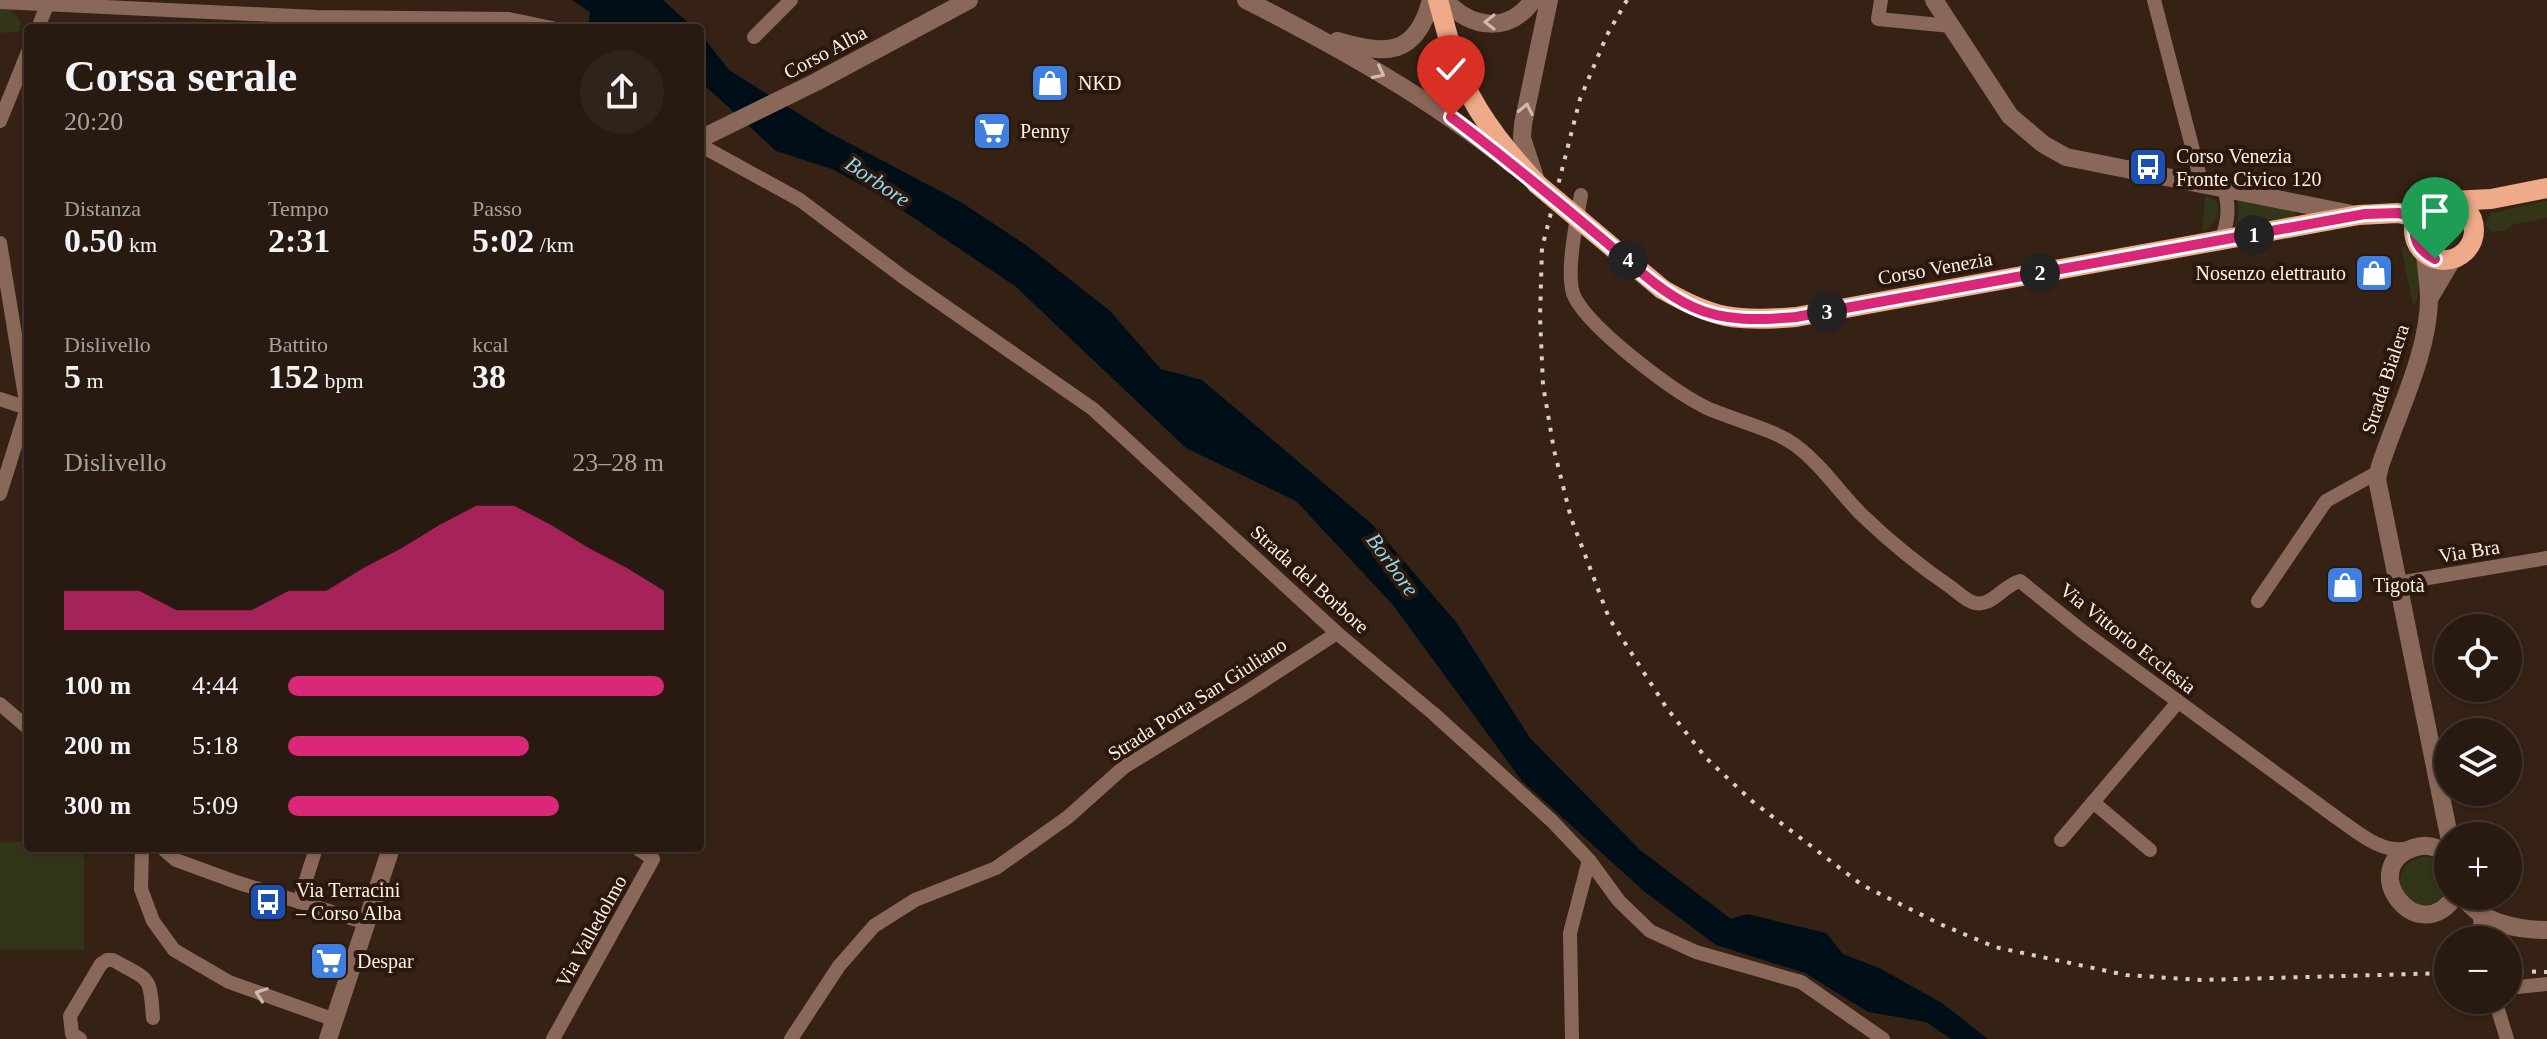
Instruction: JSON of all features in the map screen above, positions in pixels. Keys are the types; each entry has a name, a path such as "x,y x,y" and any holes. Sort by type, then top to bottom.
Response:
{"main road":[{"name":"Corso Venezia","path":"1438,0 1453,56 1474,103 1499,141 1537,184 1662,289 1693,307 1720,316 1758,320 1796,317 2359,215 2398,213 2417,217"},
{"path":"2451,201 2461,205 2472,221 2471,244 2452,260 2435,259 2425,254 2415,237 2417,217 2432,203 2451,201 2491,199 2547,188"},
{"path":"2472,221 2491,199"}],"street":[{"path":"754,37 791,0"},
{"name":"Corso Alba","path":"705,139 969,0"},
{"path":"1246,0 1428,101 1537,184"},
{"path":"1311,34 1367,50 1381,51 1396,47 1418,33 1431,0"},
{"path":"1445,0 1464,17 1479,23 1496,24 1513,19 1533,0"},
{"path":"1537,184 1522,138 1549,0"},
{"path":"1881,0 1878,19 1951,26"},
{"name":"Corso Venezia","path":"1934,0 2010,116 2043,144 2066,157 2359,215"},
{"path":"2154,0 2202,185"},
{"path":"0,2 316,17 509,19 533,24"},
{"path":"40,24 47,5"},
{"path":"0,121 24,62"},
{"name":"Strada del Borbore","path":"705,139 800,200 903,277 1093,409 1337,633 1434,714 1552,821 1589,860 1619,901 1650,931 1696,952 1801,982 1883,1039"},
{"path":"2221,241 2228,214 2224,189"},
{"name":"Via Vittorio Ecclesia","path":"1581,195 1571,252 1573,295 1593,324 1657,375 1703,406 1793,443 1863,515 1937,578 1973,603 1984,604 2010,583 2020,581 2178,702 2370,841 2391,849 2416,847"},
{"path":"0,243 24,360"},
{"name":"Strada Bialera","path":"2425,254 2429,299 2421,345 2378,472 2380,496 2446,822"},
{"name":"Strada Bialera","path":"2429,299 2452,260"},
{"path":"0,399 24,407"},
{"path":"0,494 24,429"},
{"path":"2258,601 2326,501 2378,472"},
{"name":"Via Bra","path":"2398,583 2547,558"},
{"name":"Strada Porta San Giuliano","path":"791,1039 839,966 874,926 915,900 996,868 1068,817 1124,767 1337,633"},
{"path":"2061,840 2178,702"},
{"path":"0,704 24,725"},
{"path":"2093,802 2150,850"},
{"name":"Strada Bialera","path":"2390,882 2398,858 2427,844 2434,836"},
{"name":"Via Vittorio Ecclesia","path":"2370,841 2381,856 2390,882"},
{"path":"2416,847 2434,848"},
{"path":"142,852 141,889 153,921 174,950 229,982 335,1020"},
{"path":"167,852 176,860 367,923"},
{"path":"299,902 315,852"},
{"path":"328,1039 390,852"},
{"name":"Via Valledolmo","path":"553,1039 657,854"},
{"path":"1572,1039 1570,933 1589,860"},
{"path":"2390,882 2397,901 2405,908 2424,914 2455,908 2479,911 2517,929 2547,930"},
{"path":"2434,913 2440,910"},
{"path":"2479,911 2480,926"},
{"path":"80,1039 72,1034 70,1016 101,964 107,960 113,960 148,980 153,1018"},
{"path":"2522,987 2547,984"},
{"path":"2499,1014 2507,1039"}],"green space":[{"path":"0,7 16,14 21,24 19,31 0,33"},
{"path":"2205,195 2217,202 2218,212 2214,223 2202,232"},
{"path":"2237,199 2293,210 2296,214 2294,217 2235,228 2239,214"},
{"path":"2547,201 2547,218 2514,224 2505,231 2491,231 2485,225 2491,213"},
{"path":"2444,214 2456,219 2461,231 2456,243 2444,248 2432,243 2427,231 2432,219"},
{"path":"2401,247 2411,253 2419,272 2417,301 2413,305"},
{"path":"0,842 24,842 24,852 84,852 84,949 0,949"},
{"path":"2415,859 2433,859 2434,902 2415,903 2402,890 2402,872"}],"water":[{"path":"572,0 663,0 690,24 588,24 590,12"},
{"name":"Borbore","path":"704,38 729,70 828,132 959,201 1026,245 1109,310 1161,369 1202,380 1373,525 1456,622 1530,738 1640,850 1731,919 1747,914 1826,933 1843,954 1879,968 1942,1003 1988,1039 1951,1039 1926,1022 1868,1012 1805,973 1716,945 1646,893 1522,781 1393,605 1296,501 1186,448 1015,286 878,194 832,169 776,151 704,85"}],"railway":[{"path":"1627,0 1607,35 1580,99 1542,248 1540,317 1543,385 1554,450 1571,518 1609,618 1666,707 1706,758 1752,801 1862,885 1995,947 2126,975 2200,980 2434,973"},
{"path":"2522,971 2547,972"}],"place":[{"name":"NKD","path":"1050,83"},
{"name":"Penny","path":"992,131"},
{"name":"Corso Venezia Fronte Civico 120","path":"2148,167"},
{"name":"Nosenzo elettrauto","path":"2374,273"},
{"name":"Tigotà","path":"2345,585"},
{"name":"Via Terracini – Corso Alba","path":"268,902"},
{"name":"Despar","path":"329,961"}],"route":[{"path":"1451,117 1537,184 1662,289 1693,307 1720,316 1758,320 1796,317 2365,214 2398,213 2417,217 2415,237 2425,254 2435,259"}]}
